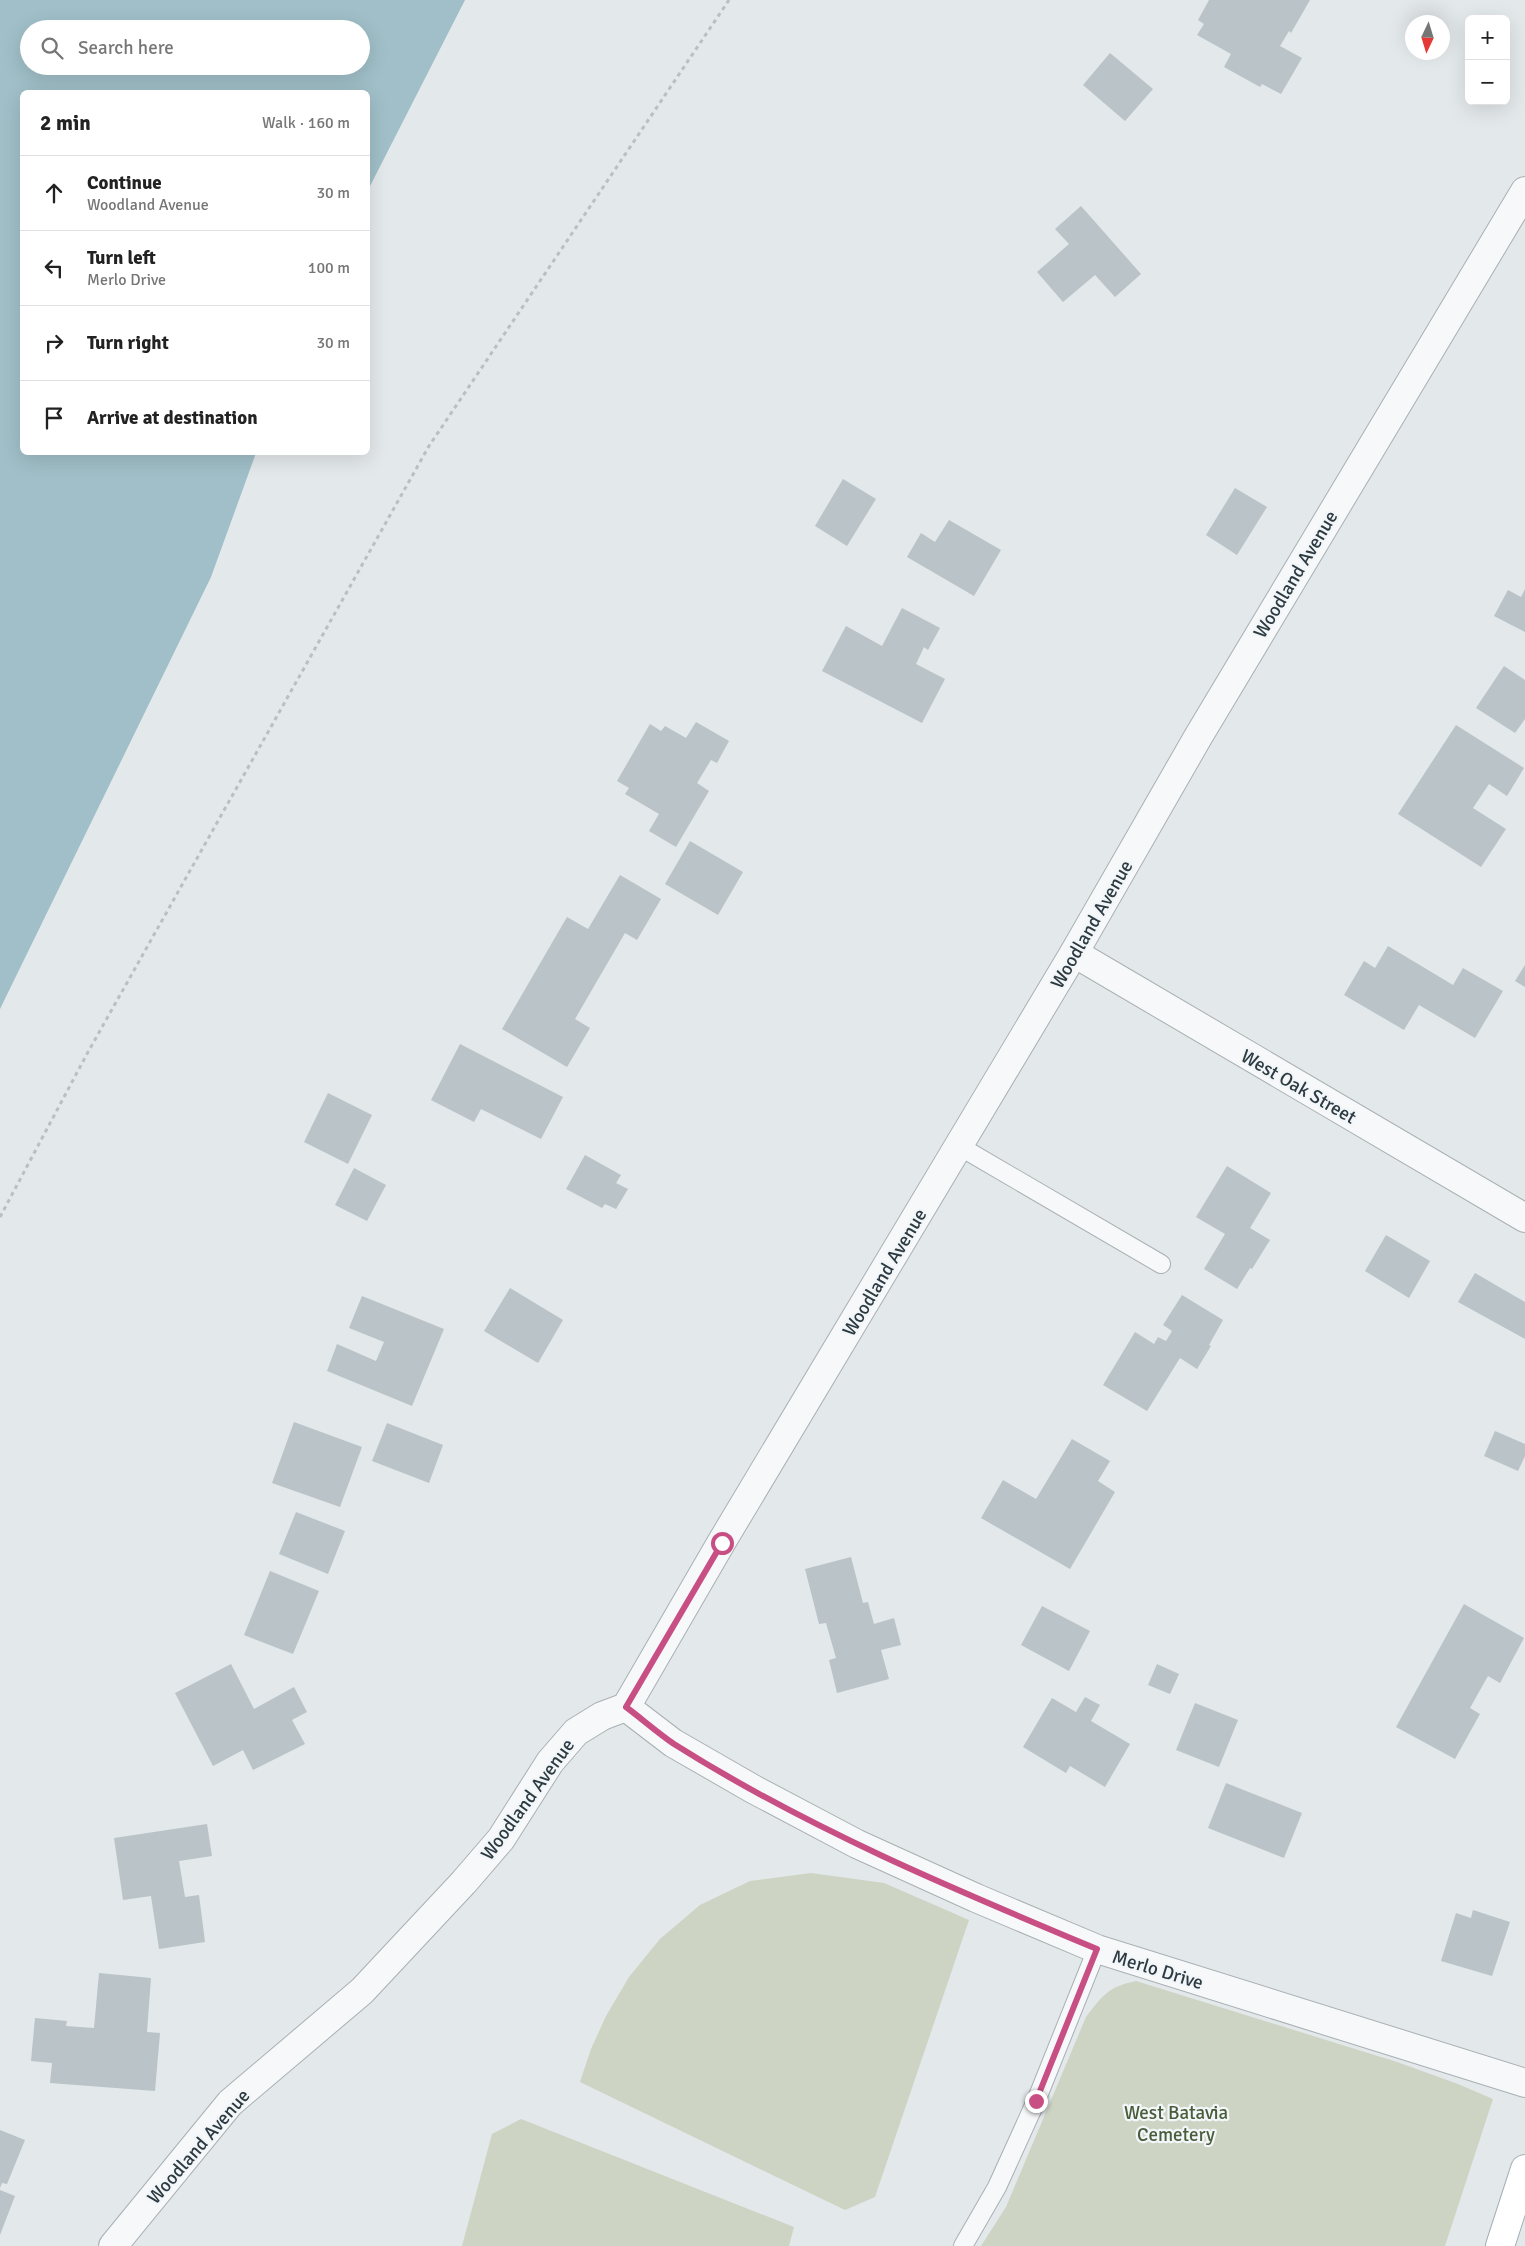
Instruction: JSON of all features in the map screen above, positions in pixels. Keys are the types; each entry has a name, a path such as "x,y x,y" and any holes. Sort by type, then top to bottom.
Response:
{"main road":[{"path":"1500,2246 1525,2168"}],"street":[{"name":"Woodland Avenue","path":"113,2246 230,2103 362,1990 464,1882 501,1839 550,1762 576,1732 602,1716 626,1707 1074,953 1203,728 1525,191"},
{"name":"West Oak Street","path":"1074,953 1525,1218"},
{"name":"Merlo Drive","path":"626,1707 673,1743 753,1789 857,1844 976,1898 1097,1949 1525,2083"}],"lane":[{"path":"959,1146 1161,1264"},
{"path":"963,2246 997,2187 1036,2101 1097,1949"}],"path":[{"path":"0,1217 88,1052 429,446 728,0"}],"green space":[{"path":"811,1873 884,1883 969,1920 875,2197 845,2210 580,2082 591,2049 606,2016 629,1977 660,1939 700,1905 750,1881"},
{"name":"West Batavia Cemetery","path":"1136,1981 1397,2062 1493,2099 1445,2246 981,2246 1006,2207 1086,2017 1112,1989"},
{"path":"521,2119 794,2227 789,2246 462,2246 492,2134"}],"water":[{"path":"0,0 465,0 370,186 370,90 20,90 20,455 255,455 211,577 0,1009"}],"building":[{"path":"1209,0 1310,0 1291,33 1289,31 1280,46 1302,58 1281,94 1262,84 1260,87 1224,67 1231,54 1197,35 1204,24 1198,20"},
{"path":"1110,53 1153,89 1125,121 1083,85"},
{"path":"1081,206 1141,274 1115,297 1095,275 1063,302 1037,272 1069,244 1055,229"},
{"path":"843,479 876,499 847,546 815,526"},
{"path":"1235,488 1267,507 1237,555 1206,535"},
{"path":"949,520 1001,550 974,596 907,557 921,533 935,542"},
{"path":"1525,589 1525,632 1494,616 1508,590 1521,597"},
{"path":"902,608 940,628 928,650 924,647 916,664 945,679 922,723 822,671 846,626 882,646"},
{"path":"1504,666 1525,680 1525,719 1515,733 1476,708"},
{"path":"696,722 729,741 717,763 711,760 697,783 709,791 676,847 649,831 659,814 625,794 629,788 617,781 650,724 661,731 665,726 686,738"},
{"path":"1456,725 1524,768 1507,796 1489,784 1473,808 1506,829 1481,867 1398,814"},
{"path":"690,841 743,872 718,915 665,884"},
{"path":"620,875 661,899 637,940 625,933 575,1019 590,1028 567,1067 502,1029 567,917 588,929"},
{"path":"1388,946 1453,985 1463,968 1503,991 1475,1038 1419,1005 1404,1030 1344,995 1364,961 1375,968"},
{"path":"1525,965 1525,987 1515,981"},
{"path":"460,1044 563,1097 541,1139 481,1109 474,1122 431,1100"},
{"path":"328,1093 372,1115 348,1164 304,1142"},
{"path":"585,1155 621,1175 616,1183 628,1189 616,1209 605,1204 602,1208 566,1189"},
{"path":"1227,1166 1271,1193 1250,1228 1270,1240 1237,1289 1204,1269 1225,1234 1196,1217"},
{"path":"354,1168 386,1185 367,1221 335,1205"},
{"path":"1386,1235 1430,1261 1409,1298 1365,1271"},
{"path":"1475,1273 1525,1302 1525,1339 1458,1302"},
{"path":"510,1288 563,1320 538,1363 484,1331"},
{"path":"1182,1295 1223,1320 1209,1345 1211,1346 1197,1369 1180,1358 1147,1411 1103,1385 1135,1332 1154,1344 1158,1337 1166,1341 1172,1331 1163,1325"},
{"path":"362,1296 444,1329 412,1406 327,1371 337,1344 376,1361 384,1342 349,1328"},
{"path":"294,1422 362,1447 340,1507 272,1483"},
{"path":"387,1423 443,1445 429,1483 372,1461"},
{"path":"1495,1431 1525,1444 1525,1456 1518,1471 1484,1456"},
{"path":"1072,1439 1110,1461 1098,1481 1115,1492 1070,1569 981,1518 1003,1480 1036,1499"},
{"path":"296,1512 345,1531 328,1574 279,1554"},
{"path":"851,1557 863,1603 868,1602 874,1624 894,1618 901,1645 881,1650 889,1679 837,1693 829,1660 836,1658 826,1623 819,1624 805,1569"},
{"path":"270,1571 319,1591 293,1654 244,1635"},
{"path":"1464,1604 1524,1638 1500,1683 1488,1676 1470,1708 1480,1714 1455,1759 1396,1727"},
{"path":"1042,1606 1090,1631 1069,1671 1021,1645"},
{"path":"231,1664 254,1709 294,1687 307,1712 292,1720 305,1744 253,1770 243,1750 213,1766 175,1693"},
{"path":"1157,1664 1179,1674 1170,1694 1148,1685"},
{"path":"1085,1697 1100,1705 1091,1721 1130,1744 1105,1787 1070,1766 1066,1773 1023,1747 1052,1698 1076,1712"},
{"path":"1195,1703 1238,1720 1219,1767 1176,1750"},
{"path":"1226,1783 1302,1813 1284,1858 1208,1828"},
{"path":"207,1824 212,1856 179,1861 185,1897 199,1895 205,1942 159,1949 151,1896 123,1900 114,1838"},
{"path":"1473,1910 1510,1922 1492,1976 1441,1961 1456,1913 1471,1918"},
{"path":"99,1973 151,1978 147,2032 160,2033 155,2091 50,2083 52,2063 31,2061 35,2018 67,2021 66,2026 94,2028"},
{"path":"0,2130 25,2140 7,2184 2,2183 0,2188"},
{"path":"0,2190 15,2196 0,2235"}],"route":[{"path":"722,1543 626,1707 673,1743 753,1789 857,1844 976,1898 1097,1949 1036,2101"}]}
